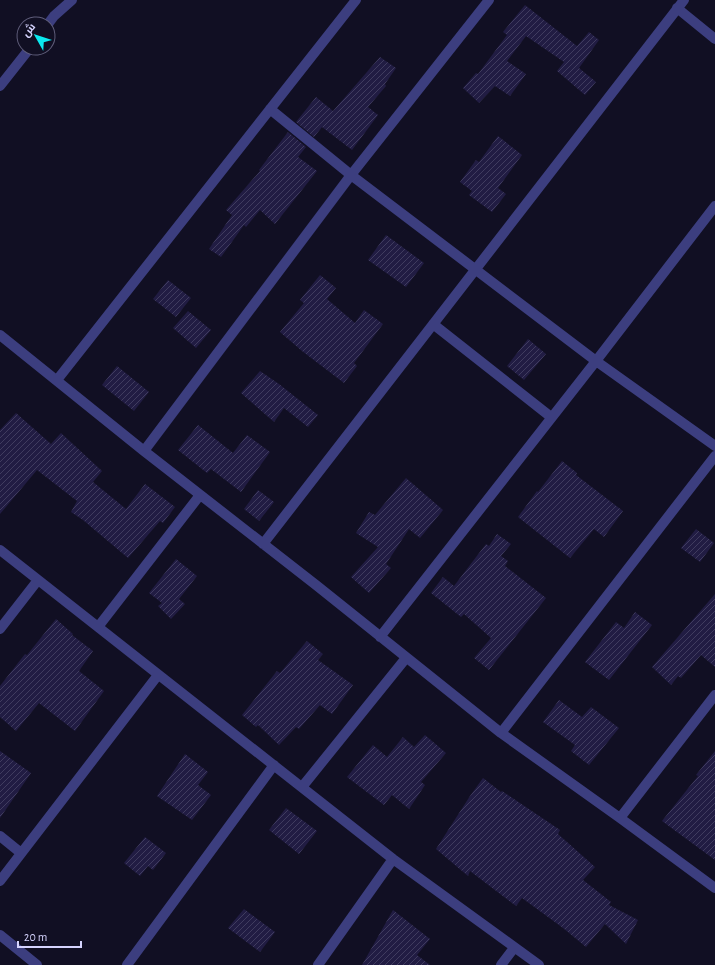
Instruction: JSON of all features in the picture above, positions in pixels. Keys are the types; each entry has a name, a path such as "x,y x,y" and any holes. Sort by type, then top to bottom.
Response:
{"street":[{"path":"54,16 72,0"},
{"path":"57,380 356,0"},
{"path":"144,451 351,175 489,0"},
{"path":"263,544 680,4 715,39"},
{"path":"0,86 24,56"},
{"path":"270,109 351,175 596,361 715,446"},
{"path":"380,637 715,206"},
{"path":"433,324 551,417"},
{"path":"0,335 144,451 316,585 501,733 715,888"},
{"path":"501,733 715,456"},
{"path":"98,627 200,495"},
{"path":"0,550 393,859 538,965"},
{"path":"0,628 38,580"},
{"path":"302,787 406,658"},
{"path":"0,882 158,675"},
{"path":"620,818 715,695"},
{"path":"127,965 274,765"},
{"path":"0,836 22,853"},
{"path":"318,965 393,859"},
{"path":"0,936 37,965"},
{"path":"501,965 514,948"}],"building":[{"path":"525,5 577,46 589,32 599,40 579,68 596,82 585,95 557,71 564,62 526,36 507,61 526,74 510,96 495,86 479,103 463,88 476,73 478,74 507,35 503,32"},
{"path":"380,57 396,68 385,84 386,86 368,107 378,115 352,150 322,127 314,137 296,122 316,97 333,111"},
{"path":"288,132 306,147 298,157 317,171 275,224 260,210 246,227 244,225 221,257 209,249 232,215 226,210 260,171 259,170"},
{"path":"498,136 522,155 498,188 506,194 492,212 469,195 472,191 460,182 476,160 479,162"},
{"path":"386,235 424,263 406,287 368,260"},
{"path":"320,275 336,288 327,299 355,323 364,310 383,324 354,363 357,366 344,383 280,332 304,303 300,300"},
{"path":"168,280 191,298 176,317 153,299"},
{"path":"188,311 211,330 196,348 173,328"},
{"path":"528,339 546,354 524,380 507,366"},
{"path":"117,366 149,392 134,411 102,385"},
{"path":"260,371 318,415 308,427 284,408 274,422 241,393"},
{"path":"16,413 51,444 61,433 102,471 93,482 126,509 145,484 175,507 163,523 160,521 128,558 83,520 71,512 77,501 37,470 0,514 0,430"},
{"path":"198,425 233,453 247,435 270,452 241,492 211,469 207,473 178,450"},
{"path":"562,461 577,473 576,475 623,511 604,537 594,529 570,558 518,517"},
{"path":"406,478 443,510 420,538 409,529 386,564 391,568 369,593 351,577 378,547 356,533 369,512 375,515"},
{"path":"258,490 274,502 259,521 244,509"},
{"path":"696,529 714,543 700,562 681,548"},
{"path":"497,534 511,544 501,556 508,561 505,566 546,598 489,670 474,658 491,638 464,614 461,617 431,593 443,577 454,586 486,544 489,546"},
{"path":"176,559 197,576 179,599 185,604 171,619 158,606 162,603 149,593"},
{"path":"715,594 715,667 701,655 681,678 678,676 671,685 652,667"},
{"path":"635,612 652,625 609,680 585,662 616,622 624,628"},
{"path":"56,619 73,634 72,635 93,651 79,671 104,691 75,731 39,703 16,731 0,717 0,686 25,654 27,655"},
{"path":"307,641 323,654 318,660 353,685 332,714 320,705 299,729 296,727 279,745 258,725 256,727 242,715 277,671 280,673"},
{"path":"559,700 582,717 591,707 619,728 589,765 571,751 575,745 543,722"},
{"path":"425,735 446,753 421,782 425,785 409,809 392,795 384,805 347,777 373,745 387,757 403,737 414,747"},
{"path":"0,751 31,773 0,818"},
{"path":"715,751 715,860 662,821 698,776 696,775"},
{"path":"185,754 208,772 198,785 211,795 192,820 157,796"},
{"path":"483,778 501,792 502,791 560,830 558,834 595,867 583,880 611,902 609,905 638,920 626,944 605,924 586,947 522,898 516,906 470,871 468,876 436,849"},
{"path":"286,808 317,831 299,854 269,830"},
{"path":"145,837 166,853 153,870 148,866 140,876 124,863"},
{"path":"244,909 275,932 260,952 228,928"},
{"path":"393,910 430,939 417,955 430,965 362,965"}]}
